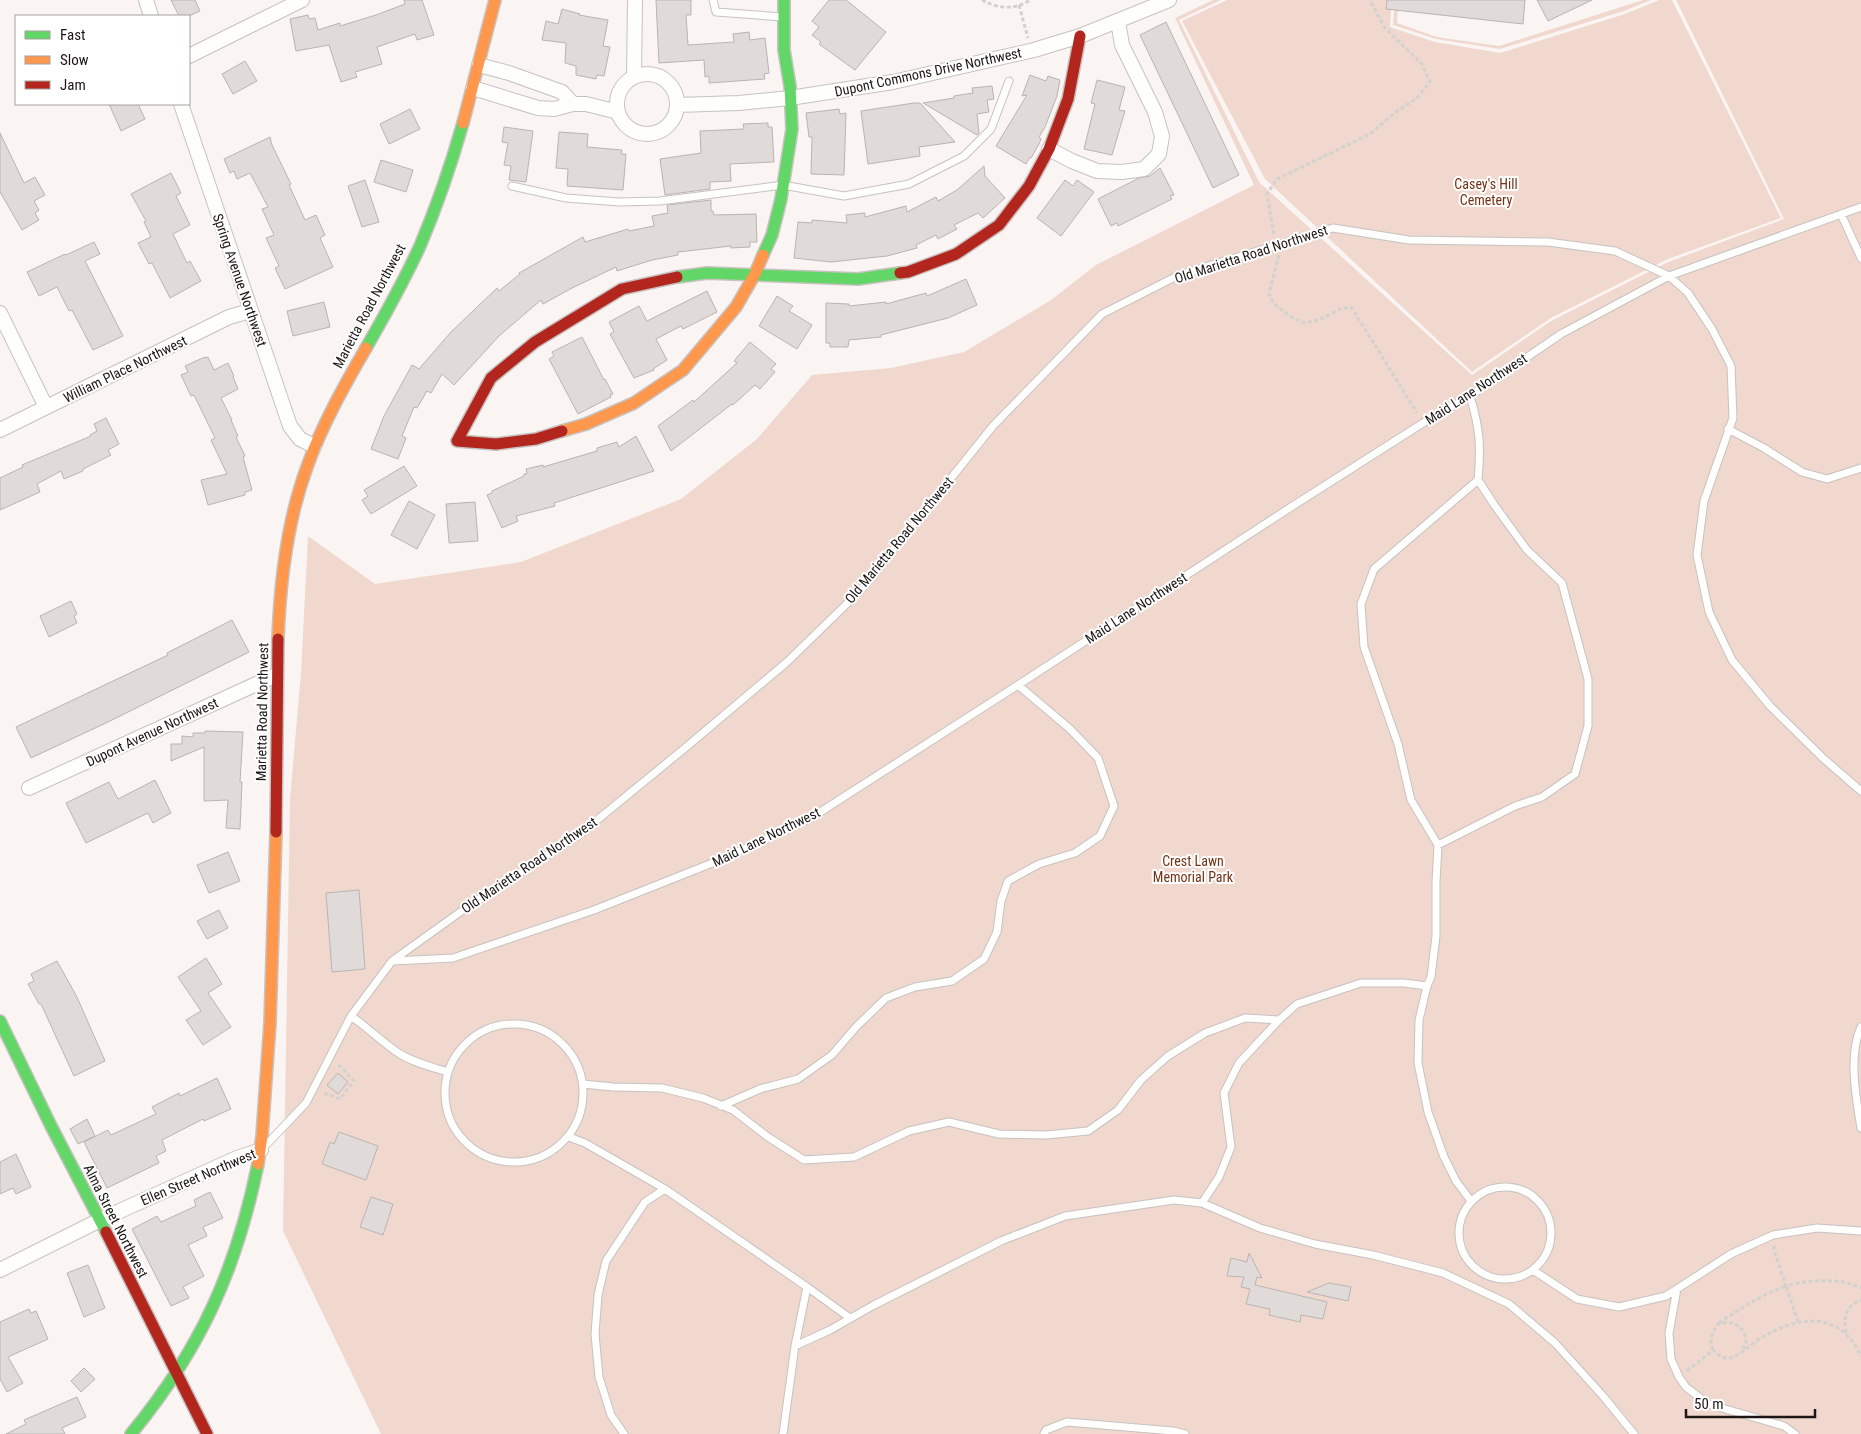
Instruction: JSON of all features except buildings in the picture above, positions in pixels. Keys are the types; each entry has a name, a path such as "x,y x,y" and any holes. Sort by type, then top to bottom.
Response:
{"street":[{"path":"146,0 151,15"},
{"path":"190,55 280,5 302,0"},
{"name":"Marietta Road Northwest","path":"131,1434 176,1375 207,1322 230,1270 249,1210 261,1150 270,1031 276,888 276,676 286,549 297,496 314,446 336,399 404,280 439,202 464,125 495,0"},
{"path":"634,77 635,0"},
{"path":"784,0 784,50 792,129 784,185 772,235 755,274 736,307 683,370 634,403 586,424 536,439 496,444 457,441 491,378 535,342 622,289 669,278 707,273 755,274 858,279 908,272 956,254 999,225 1029,186 1049,149 1068,99 1080,36"},
{"name":"Dupont Commons Drive Northwest","path":"677,105 740,103 790,98 893,82 1034,50 1080,36 1169,0"},
{"path":"1049,149 1097,171 1122,172 1144,169 1159,154 1162,136 1155,112 1122,45 1118,21"},
{"path":"479,65 562,92 573,104"},
{"path":"649,74 661,77 670,85 675,93 677,105 675,116 669,125 658,132 647,134 634,131 624,122 618,112 617,102 619,93 626,83 634,77 649,74"},
{"path":"473,88 538,108 554,109 573,104 586,104 618,112"},
{"name":"Spring Avenue Northwest","path":"181,105 290,426 300,439 314,446"},
{"name":"William Place Northwest","path":"0,430 229,317 250,311"},
{"path":"0,313 46,407"},
{"name":"Dupont Avenue Northwest","path":"29,788 276,676"},
{"name":"Alma Street Northwest","path":"0,1021 207,1434"},
{"name":"Ellen Street Northwest","path":"0,1270 100,1220 237,1158 261,1150"}],"lane":[{"path":"713,0 716,12 783,17"},
{"path":"512,186 566,198 619,202 660,201 784,185 844,196 908,184 964,156 991,129 1009,81"},
{"name":"Maid Lane Northwest","path":"392,961 454,958 594,910 725,858 810,818 1018,685 1288,508 1423,423 1470,396 1560,334 1669,276 1861,207"},
{"path":"1841,214 1861,258"},
{"name":"Old Marietta Road Northwest","path":"261,1150 306,1104 351,1016 392,961 463,910 580,834 686,748 787,662 861,590 992,426 1102,314 1179,275 1332,228 1409,240 1548,242 1615,251 1669,276 1688,293 1712,329 1731,366 1733,418 1704,501 1697,555 1709,612 1732,660 1770,706 1861,792"},
{"path":"1438,845 1515,806 1542,797 1574,774 1588,726 1588,679 1562,583 1527,550 1478,480 1481,449 1477,418 1470,396"},
{"path":"1728,430 1764,448 1802,472 1826,479 1861,468"},
{"path":"1471,1201 1456,1181 1444,1158 1428,1112 1418,1063 1419,1020 1427,986 1431,978 1436,936 1438,845 1411,800 1398,744 1364,647 1361,604 1374,569 1478,480"},
{"path":"721,1106 760,1089 798,1079 832,1056 856,1028 886,998 915,987 952,981 984,959 997,932 1001,901 1008,882 1039,864 1075,853 1100,836 1114,806 1098,758 1070,729 1018,685"},
{"path":"1202,1203 1219,1177 1231,1147 1224,1093 1239,1063 1279,1020 1297,1004 1361,983 1404,983 1427,986"},
{"path":"351,1016 398,1053 448,1072"},
{"path":"583,1084 662,1088 703,1098 733,1110 768,1137 804,1160 854,1157 909,1131 949,1122 999,1134 1046,1135 1088,1131 1118,1110 1140,1080 1168,1056 1205,1033 1245,1018 1279,1020"},
{"path":"507,1023 522,1024 546,1031 557,1038 573,1056 583,1084 583,1106 569,1137 540,1158 505,1162 472,1149 450,1122 444,1092 450,1064 467,1041 484,1030 507,1023"},
{"path":"1861,1027 1856,1037 1854,1086 1861,1128"},
{"path":"569,1137 585,1143 666,1189 850,1318"},
{"path":"1500,1187 1512,1188 1527,1193 1545,1210 1551,1235 1548,1251 1533,1270 1526,1275 1510,1279 1491,1278 1477,1270 1464,1255 1459,1240 1461,1219 1471,1201 1484,1192 1500,1187"},
{"path":"624,1434 611,1415 599,1378 595,1334 598,1295 606,1261 645,1202 666,1189"},
{"path":"795,1346 830,1330 874,1304 1001,1241 1065,1216 1174,1200 1202,1203 1260,1228 1315,1244 1373,1254 1443,1273 1510,1304 1555,1343 1604,1396 1634,1434"},
{"path":"1533,1270 1577,1300 1619,1306 1666,1296 1731,1254 1773,1235 1816,1228 1861,1231"},
{"path":"783,1434 795,1346 806,1287"},
{"path":"1677,1289 1669,1333 1671,1359 1679,1377 1686,1386 1708,1404 1784,1426 1795,1434"},
{"path":"1044,1434 1046,1430 1067,1422 1173,1431 1185,1434"}],"path":[{"path":"982,0 997,7 1014,7 1030,0"},
{"path":"1370,0 1384,27 1422,64 1430,82 1417,98 1396,112 1370,134 1277,179 1267,194 1274,233 1280,244 1269,294 1274,304 1291,317 1305,323 1320,320 1342,308 1352,308 1423,423"},
{"path":"1019,5 1030,45 1034,50"},
{"path":"313,1089 340,1099 354,1081 330,1056"},
{"path":"1774,1251 1798,1322"},
{"path":"1861,1288 1845,1283 1801,1282 1763,1294 1719,1323 1713,1331 1710,1341 1713,1350 1719,1356 1728,1358 1736,1356 1772,1332 1798,1322 1820,1322 1834,1326 1846,1333 1861,1356"},
{"path":"1846,1333 1844,1321 1846,1311 1851,1305 1861,1300"},
{"path":"1719,1323 1730,1322 1739,1326 1745,1335 1746,1345 1741,1352"},
{"path":"1854,1343 1861,1344"},
{"path":"1698,1363 1713,1350"}],"green space":[{"name":"Crest Lawn Memorial Park","path":"1213,0 1221,0 1179,20 1259,182 1472,375 1551,321 1668,262 1784,219 1676,0 1861,0 1861,1434 381,1434 283,1231 290,799 301,673 308,536 375,584 521,562 681,499 757,439 812,375 891,368 964,352 1051,300 1096,265 1254,185 1175,18"},
{"name":"Casey's Hill Cemetery","path":"1227,0 1392,0 1390,27 1435,42 1500,53 1625,14 1659,0 1672,0 1781,218 1668,259 1551,318 1472,372 1265,179 1182,21"},
{"path":"1395,0 1398,0 1397,23 1437,37 1499,46 1643,0 1651,0 1624,11 1500,49 1436,39 1393,25"}],"traffic: fast":[{"path":"763,255 772,235 781,199 792,129 790,86 784,50 784,0"},
{"path":"366,348 420,246 454,154 463,123"},
{"path":"677,277 707,273 858,279 900,273"},
{"path":"0,1021 51,1126 106,1232"},
{"path":"131,1434 177,1371 196,1340 212,1308 239,1240 258,1164"}],"traffic: slow":[{"path":"463,123 495,0"},
{"path":"562,431 586,424 634,403 683,370 736,307 755,274 763,255"},
{"path":"278,639 286,552 300,488 326,421 366,348"},
{"path":"258,1164 262,1136 270,1023 276,832"}],"traffic: jam":[{"path":"900,273 908,272 956,254 999,225 1029,186 1049,149 1068,99 1080,36"},
{"path":"562,431 536,439 496,444 457,441 491,378 535,342 622,289 677,277"},
{"path":"276,832 278,639"},
{"path":"106,1232 207,1434"}]}
